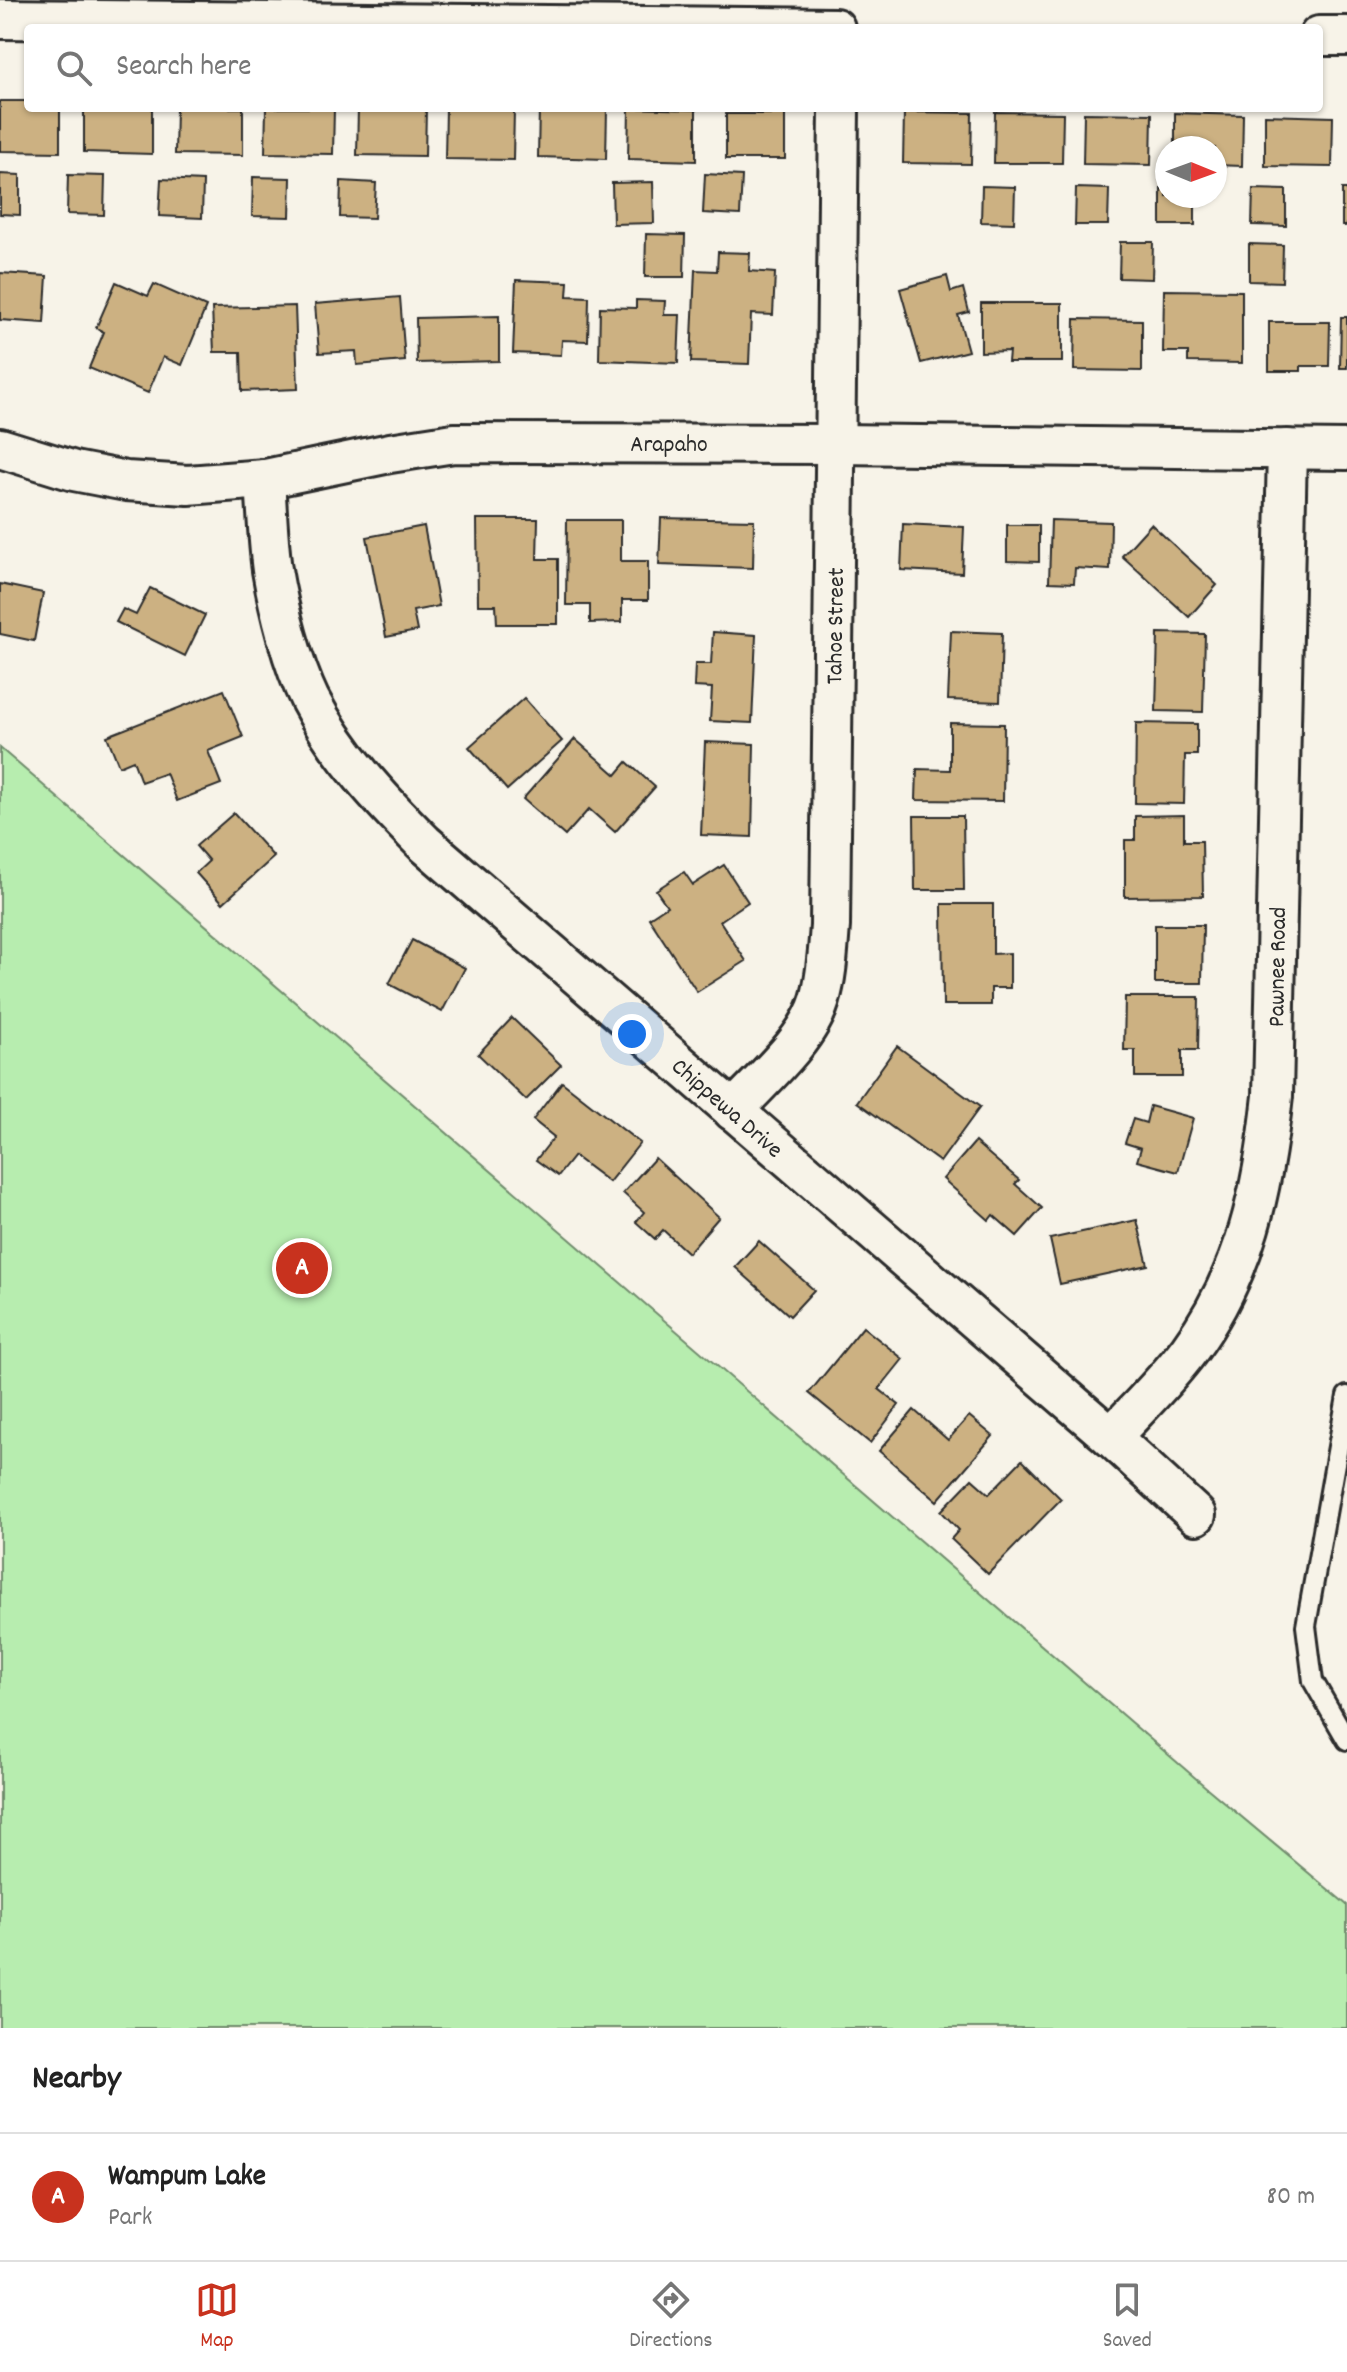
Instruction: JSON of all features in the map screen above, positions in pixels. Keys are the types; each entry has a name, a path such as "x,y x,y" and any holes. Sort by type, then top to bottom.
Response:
{"street":[{"path":"837,24 840,0"},
{"path":"0,19 465,24"},
{"path":"1323,36 1347,36"},
{"name":"Tahoe Street","path":"733,1111 803,1034 819,1002 827,966 830,926 839,112"},
{"name":"Arapaho","path":"0,448 74,471 126,481 188,485 265,479 454,443 1347,450"},
{"name":"Pawnee Road","path":"1111,1437 1188,1351 1217,1307 1251,1227 1265,1165 1273,1096 1287,449"},
{"name":"Chippewa Drive","path":"265,479 272,570 287,636 310,699 343,751 381,800 424,843 1111,1437 1196,1515"}],"lane":[{"path":"1347,1396 1306,1626 1313,1681 1347,1740"}],"green space":[{"path":"0,748 1207,1788 1347,1905 1347,2028 0,2028"}],"building":[{"path":"0,101 24,101 24,112 60,112 60,152 0,151"},
{"path":"84,112 152,112 152,154 84,152"},
{"path":"176,112 243,112 243,155 175,154"},
{"path":"266,112 334,112 333,154 265,153"},
{"path":"358,112 426,112 425,156 357,155"},
{"path":"446,112 514,112 513,160 445,159"},
{"path":"539,112 607,112 606,159 538,157"},
{"path":"629,112 696,112 696,161 628,159"},
{"path":"904,112 972,113 971,164 903,163"},
{"path":"995,112 1063,113 1062,163 994,163"},
{"path":"1084,113 1152,114 1151,165 1083,164"},
{"path":"1175,113 1243,115 1242,166 1227,165 1227,136 1175,136"},
{"path":"726,114 785,114 785,159 726,159"},
{"path":"1265,115 1333,117 1332,167 1265,166"},
{"path":"0,174 20,175 20,215 0,214"},
{"path":"705,174 742,176 740,215 703,213"},
{"path":"68,175 105,176 104,215 67,214"},
{"path":"253,177 291,178 290,217 252,216"},
{"path":"161,179 203,181 202,218 159,216"},
{"path":"341,181 376,183 374,218 340,217"},
{"path":"653,182 654,223 613,224 612,183"},
{"path":"982,186 1015,187 1014,223 981,222"},
{"path":"1076,188 1109,189 1108,225 1075,225"},
{"path":"1253,189 1286,190 1286,226 1252,225"},
{"path":"1342,189 1347,189 1347,226 1342,226"},
{"path":"1161,208 1195,208 1195,225 1161,225"},
{"path":"646,234 685,235 684,277 645,277"},
{"path":"1120,242 1153,242 1152,279 1119,278"},
{"path":"1249,244 1283,245 1282,282 1249,281"},
{"path":"718,252 750,253 749,271 775,273 773,315 751,314 749,364 691,362 695,270 717,271"},
{"path":"0,273 47,276 44,323 0,320"},
{"path":"947,276 951,292 963,288 969,312 958,315 968,351 921,363 900,289"},
{"path":"516,280 568,282 567,296 589,297 588,341 562,340 561,355 513,353"},
{"path":"116,282 148,296 154,284 206,307 182,365 163,357 148,393 89,368 104,332 96,328"},
{"path":"1164,290 1242,291 1242,363 1188,362 1188,352 1163,352"},
{"path":"400,297 405,361 357,365 356,351 319,353 315,304"},
{"path":"636,300 665,301 664,315 680,315 678,363 599,360 600,307 636,308"},
{"path":"981,303 1062,303 1062,362 1008,362 1009,351 981,352"},
{"path":"295,306 298,389 242,391 241,352 214,352 212,308"},
{"path":"499,316 499,361 417,363 416,318"},
{"path":"1341,317 1347,317 1347,368 1340,368"},
{"path":"1075,319 1142,320 1142,371 1074,370"},
{"path":"1269,322 1330,322 1329,366 1301,366 1301,371 1269,371"},
{"path":"661,518 754,520 753,568 659,565"},
{"path":"477,519 538,519 537,559 558,559 558,624 497,624 496,605 478,605"},
{"path":"567,520 621,520 621,561 648,561 648,600 622,600 622,622 590,623 590,605 566,605"},
{"path":"1051,520 1111,522 1110,570 1075,568 1074,583 1049,582"},
{"path":"903,524 964,527 962,573 901,570"},
{"path":"1151,524 1217,585 1189,617 1122,556"},
{"path":"1007,525 1039,525 1039,562 1007,561"},
{"path":"424,526 439,606 413,611 417,631 386,637 367,537"},
{"path":"0,584 43,593 34,641 0,634"},
{"path":"150,588 205,615 185,656 116,622 123,609 136,615"},
{"path":"951,631 1002,633 1000,702 948,700"},
{"path":"713,632 756,635 752,723 710,721 712,688 694,687 695,664 711,664"},
{"path":"1158,633 1205,634 1203,712 1156,711"},
{"path":"224,690 243,737 208,751 221,784 177,801 166,773 141,782 133,760 119,766 107,736"},
{"path":"524,698 562,741 507,790 469,747"},
{"path":"950,723 1004,724 1003,801 916,800 917,769 950,770"},
{"path":"1136,723 1197,724 1197,755 1185,755 1184,804 1135,803"},
{"path":"575,739 616,775 627,762 655,787 615,832 589,809 565,836 523,799"},
{"path":"705,742 754,744 752,837 701,835"},
{"path":"234,813 274,857 223,903 196,873 209,861 196,846"},
{"path":"1184,815 1184,841 1202,841 1203,896 1125,897 1125,840 1135,840 1135,816"},
{"path":"914,816 963,816 964,890 915,890"},
{"path":"724,865 748,902 720,921 746,961 697,992 649,918 667,906 656,890 684,872 693,885"},
{"path":"942,904 993,904 993,954 1010,953 1010,988 991,988 991,1005 943,1005"},
{"path":"1155,925 1203,925 1202,983 1155,983"},
{"path":"412,940 465,968 442,1012 389,984"},
{"path":"1125,997 1199,997 1198,1050 1182,1050 1182,1077 1135,1077 1135,1050 1124,1050"},
{"path":"512,1018 561,1065 526,1100 478,1054"},
{"path":"897,1046 980,1107 940,1162 857,1102"},
{"path":"562,1082 640,1143 609,1182 574,1156 558,1176 536,1160 554,1137 533,1120"},
{"path":"1150,1106 1193,1118 1178,1172 1137,1161 1141,1148 1125,1143 1133,1119 1146,1123"},
{"path":"975,1142 1019,1180 1015,1184 1042,1208 1017,1236 993,1215 989,1220 943,1179"},
{"path":"655,1158 719,1217 688,1253 663,1230 655,1239 636,1222 644,1212 623,1193"},
{"path":"1137,1220 1148,1265 1060,1284 1050,1239"},
{"path":"759,1241 814,1290 790,1316 735,1267"},
{"path":"863,1327 903,1359 879,1389 899,1405 870,1443 809,1393"},
{"path":"914,1410 948,1440 969,1416 993,1436 937,1501 879,1451"},
{"path":"1022,1460 1061,1499 988,1574 951,1539 959,1530 941,1511 972,1479 989,1494"}],"place":[{"name":"Wampum Lake","path":"302,1268"}]}
